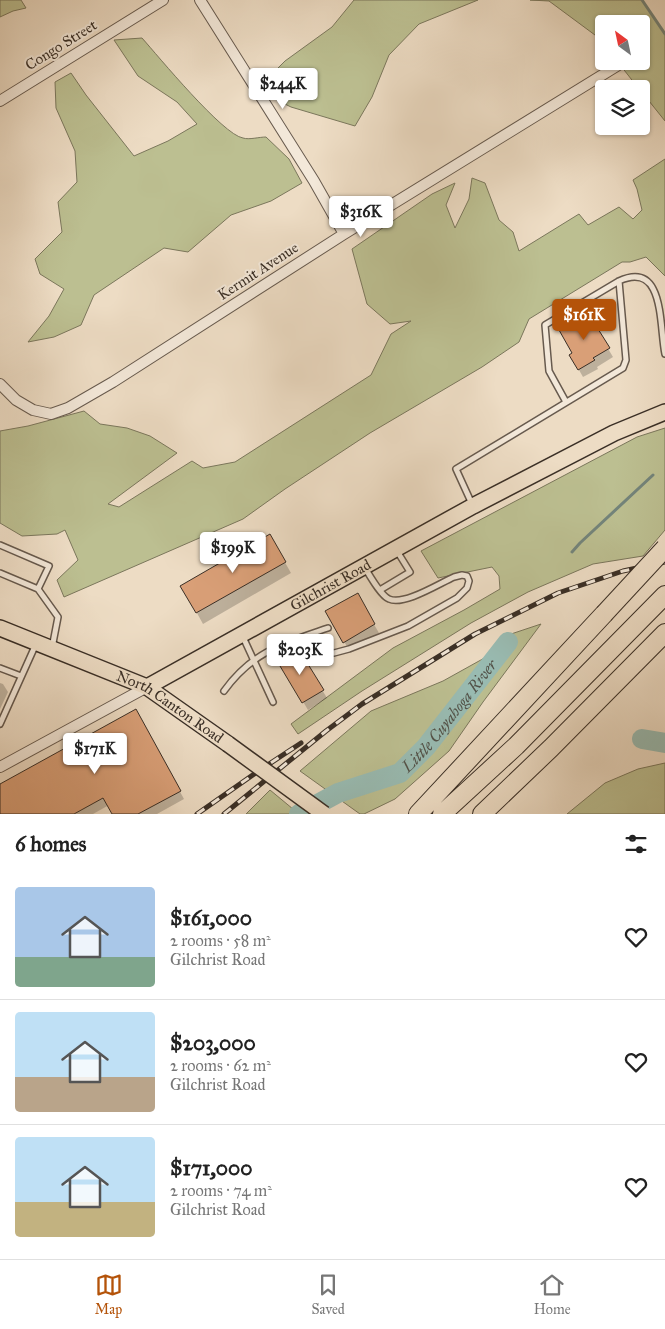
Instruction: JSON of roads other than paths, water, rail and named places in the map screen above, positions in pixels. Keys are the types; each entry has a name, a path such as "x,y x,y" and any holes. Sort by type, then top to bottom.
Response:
{"highway":[{"path":"418,814 665,548"},
{"path":"442,814 516,746 663,598"},
{"path":"482,814 664,635"}],"main road":[{"name":"Gilchrist Road","path":"147,687 473,506 614,433 665,412"},
{"name":"North Canton Road","path":"0,628 147,687 324,814"}],"street":[{"name":"Congo Street","path":"0,100 163,0"},
{"path":"200,0 314,181 344,234"},
{"name":"Kermit Avenue","path":"0,384 23,406 44,413 60,412 86,398 344,234 611,70"},
{"name":"Gilchrist Road","path":"1,764 147,687"}],"lane":[{"path":"566,402 549,370 545,325 619,281 632,276 638,276 650,282 654,288 665,354"},
{"path":"473,506 456,469 619,372 625,364 619,281"},
{"path":"0,545 49,566 38,589"},
{"path":"380,590 410,572 395,548"},
{"path":"292,640 321,652 334,653 349,649 408,626 457,598 467,588 469,581 467,576 454,577 407,599 396,601 384,596 363,566"},
{"path":"0,573 38,589 58,617 52,649"},
{"path":"224,691 253,659 266,651 328,628"},
{"path":"241,634 273,702"},
{"path":"0,724 36,642"},
{"path":"0,668 21,676"}],"waterway":[{"path":"642,0 665,34"},
{"name":"Little Cuyahoga River","path":"572,552 653,475"},
{"name":"Little Cuyahoga River","path":"299,814 338,793 400,773 426,747 508,642"},
{"name":"Little Cuyahoga River","path":"642,739 665,743"}],"railway":[{"path":"224,814 362,704 475,634 558,593 623,571 665,562"},
{"path":"197,814 301,743"}]}
